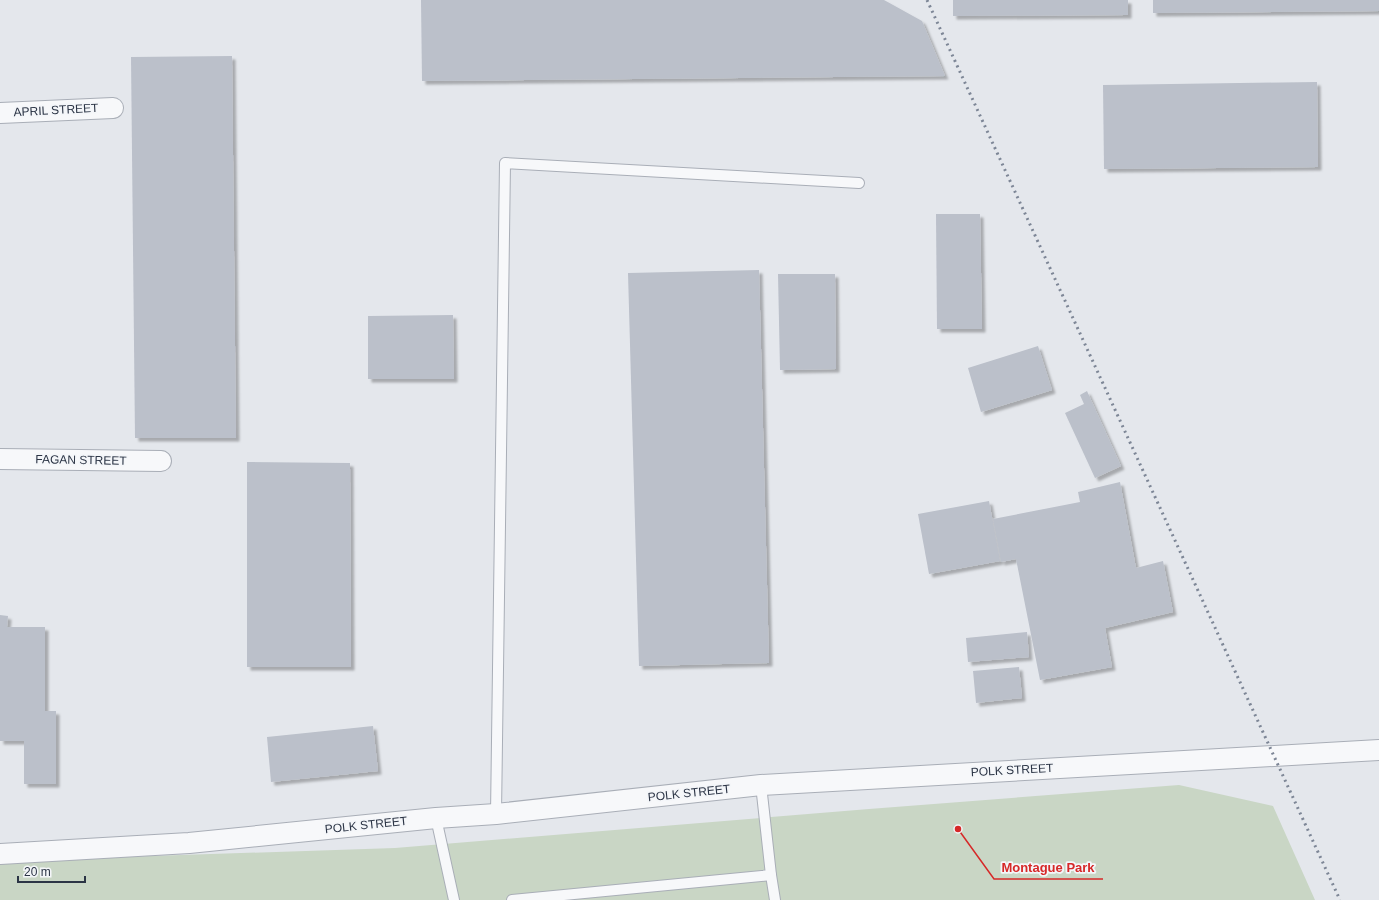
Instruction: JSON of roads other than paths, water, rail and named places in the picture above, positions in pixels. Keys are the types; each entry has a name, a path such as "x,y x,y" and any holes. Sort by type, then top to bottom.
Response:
{"street":[{"name":"APRIL STREET","path":"0,113 112,108"},
{"name":"FAGAN STREET","path":"0,459 161,461"},
{"name":"POLK STREET","path":"0,854 189,842 436,818 496,814 761,785 1379,750"}],"lane":[{"path":"496,814 505,163 859,183"},
{"path":"761,785 775,900"},
{"path":"436,818 454,900"},
{"path":"512,900 771,875"}],"railway":[{"path":"927,0 1340,900"}],"place":[{"name":"Montague Park","path":"958,829"}]}
